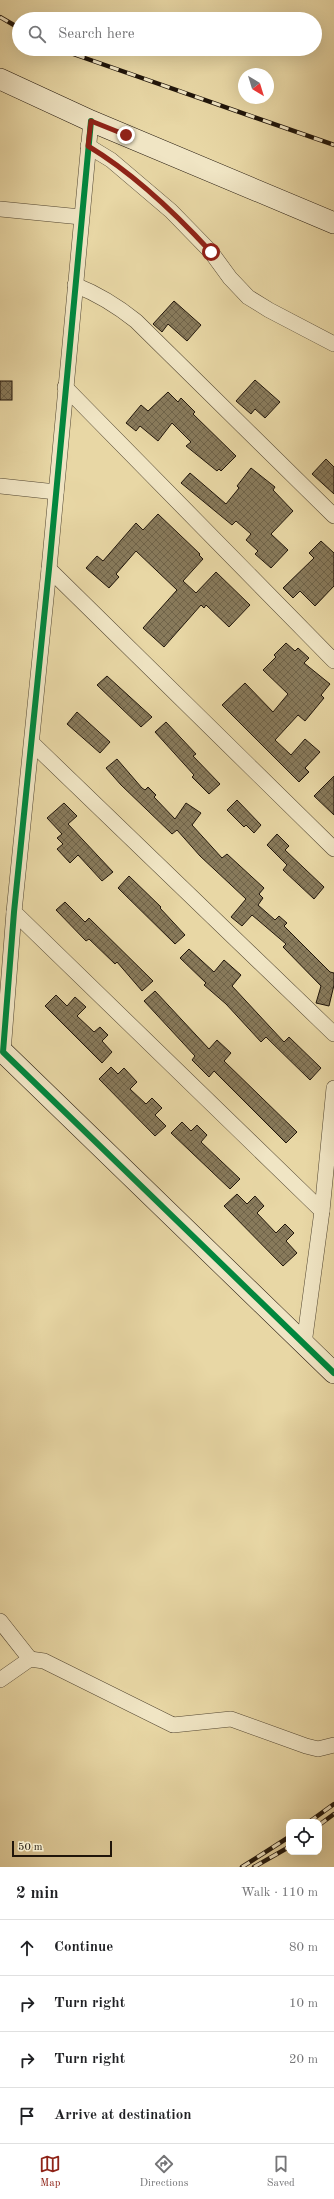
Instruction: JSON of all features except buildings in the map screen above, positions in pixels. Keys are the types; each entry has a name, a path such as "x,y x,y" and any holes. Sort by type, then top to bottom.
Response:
{"street":[{"path":"0,79 91,121 334,223"},
{"path":"91,121 49,569 14,912 2,1052 334,1373"},
{"path":"88,146 111,160 171,211 211,252 230,278 248,297 269,310 334,344"},
{"path":"0,209 81,217"},
{"path":"75,285 109,301 136,321 334,516"},
{"path":"65,387 334,661"},
{"path":"0,486 56,492"},
{"path":"49,569 334,849"},
{"path":"32,743 334,1034"},
{"path":"14,912 322,1211"},
{"path":"304,1344 322,1211 334,1088"},
{"path":"0,1621 30,1659"},
{"path":"0,1680 30,1659 44,1661 173,1725 231,1719 306,1746 318,1748 334,1745"}],"railway":[{"path":"0,17 12,24"},
{"path":"79,56 334,145"},
{"path":"313,1819 334,1804"},
{"path":"322,1823 334,1814"},
{"path":"242,1867 286,1839"},
{"path":"254,1867 286,1849"}],"cycle path":[{"path":"91,121 49,569 14,912 3,1052 334,1373"}],"route":[{"path":"126,135 91,121 88,146 111,160 171,211 211,252"}]}
